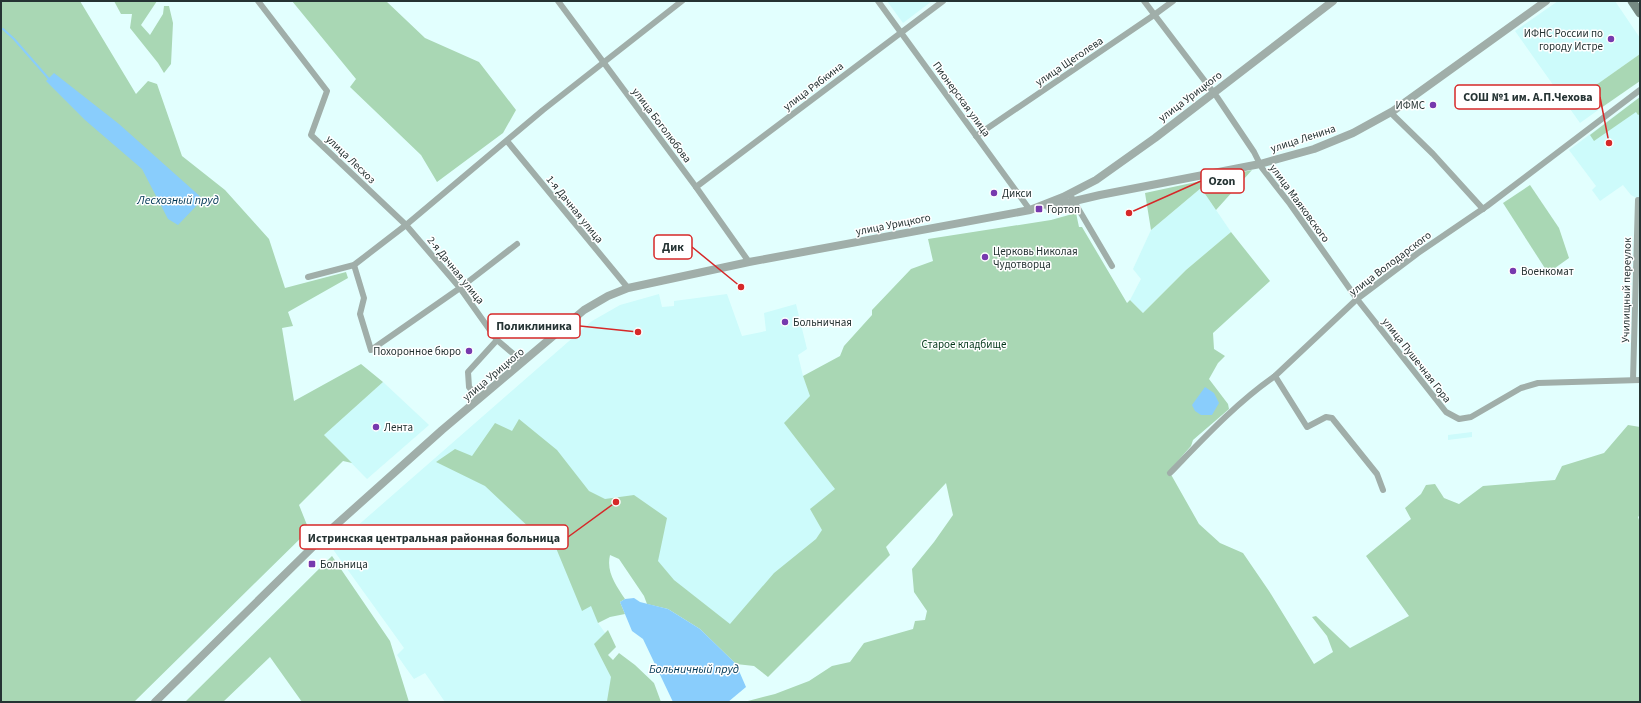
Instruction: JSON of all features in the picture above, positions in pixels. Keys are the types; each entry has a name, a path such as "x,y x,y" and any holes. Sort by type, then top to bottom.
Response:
{"main road":[{"path":"1632,1 1640,13"}],"street":[{"name":"улица Лесхоз","path":"258,1 327,91 311,134 406,225"},
{"name":"улица Боголюбова","path":"559,1 603,64 696,187 749,262"},
{"path":"308,277 354,265 406,225 543,110 682,1"},
{"name":"Пионерская улица","path":"878,1 1030,210"},
{"name":"улица Рябкина","path":"696,187 943,1"},
{"name":"улица Маяковского","path":"1144,1 1214,93 1254,152 1262,168 1290,204 1357,299"},
{"name":"улица Щеголева","path":"976,136 1173,1"},
{"name":"улица Урицкого","path":"155,702 328,532 442,430 584,310 608,296 628,288 749,262 1030,210 1096,180 1155,138 1333,1"},
{"name":"улица Ленина","path":"1030,210 1260,164 1314,149 1353,133 1391,113 1546,1"},
{"name":"улица Володарского","path":"1170,473 1215,427 1275,376 1357,299 1418,253 1483,209 1640,90"},
{"path":"1391,113 1433,154 1483,209"},
{"name":"1-я Дачная улица","path":"507,141 628,288"},
{"path":"1096,180 1089,186 1086,193 1096,196"},
{"path":"1070,193 1073,202 1112,266"},
{"name":"Училищный переулок","path":"1633,380 1638,200"},
{"name":"2-я Дачная улица","path":"406,225 460,288 498,340 523,362"},
{"path":"354,265 364,298 360,314 371,350 460,288 517,244"},
{"name":"улица Пушечная Гора","path":"1357,299 1446,412 1459,419 1471,417 1521,388 1538,384 1633,380"},
{"path":"479,399 469,387 468,372 498,340"},
{"path":"1275,376 1307,427 1326,417 1332,418 1377,474 1383,490"},
{"path":"1633,380 1640,380"}],"shaded area":[{"path":"887,1 932,1 903,23"},
{"path":"1558,1 1615,1 1640,38 1640,54 1589,90 1601,108 1580,123 1515,31"},
{"path":"1640,97 1640,200 1631,195 1623,185 1600,201 1592,190 1596,186 1569,150"},
{"path":"1201,188 1231,232 1186,270 1143,313 1130,300 1141,279 1133,269 1151,230"},
{"path":"659,294 662,307 674,306 674,301 727,294 742,336 766,331 764,313 796,304 807,349 798,355 803,376 811,396 886,547 760,666 590,515 598,623 613,644 602,655 641,702 445,702 425,673 414,679 397,655 404,648 332,548 592,321 620,305"},
{"path":"383,382 429,425 367,479 324,435"},
{"path":"1472,432 1472,437 1448,440 1448,435"}],"green space":[{"path":"1,1 80,1 136,94 148,81 157,84 182,156 225,190 269,239 285,288 346,272 348,278 288,312 293,326 282,328 294,401 361,364 383,382 324,435 352,463 343,461 299,505 309,530 134,702 1,702"},
{"path":"114,1 157,1 141,25 150,35 163,14 164,6 169,6 173,23 171,64 164,73 158,63 130,28 132,14 121,14"},
{"path":"292,1 386,1 425,38 479,62 516,110 503,133 437,182 421,155 350,87 356,79"},
{"path":"1640,54 1640,81 1601,108 1589,90"},
{"path":"1640,97 1640,114 1638,115 1636,112 1594,141 1590,135"},
{"path":"1252,170 1216,210 1201,188 1151,230 1145,193"},
{"path":"1530,185 1559,228 1569,258 1548,273 1503,203"},
{"name":"Старое кладбище","path":"1076,213 1079,227 1082,227 1127,303 1130,300 1143,313 1186,270 1231,232 1270,281 1213,333 1214,349 1225,356 1218,363 1209,379 1228,404 1229,409 1193,440 1191,446 1169,471 1199,524 1220,543 1243,553 1269,591 1314,664 1333,652 1327,636 1312,617 1316,616 1350,648 1409,616 1366,556 1411,519 1405,508 1421,494 1426,485 1435,484 1444,498 1459,504 1483,486 1555,480 1562,466 1604,453 1628,425 1640,427 1640,515 1638,517 1640,523 1640,702 744,702 775,694 809,681 832,666 850,662 864,643 913,629 915,621 925,620 927,611 914,592 912,569 953,515 946,483 886,547 890,555 768,677 754,666 736,664 700,629 668,609 647,604 644,596 619,559 610,555 609,567 615,583 625,599 620,602 625,614 610,617 598,623 591,606 582,611 556,548 534,532 485,486 436,462 455,449 472,456 495,423 512,431 519,419 557,450 589,491 605,499 634,495 667,518 658,561 674,580 730,624 774,573 816,539 822,530 810,509 835,489 784,423 810,396 803,376 840,356 844,346 872,315 872,310 911,269 933,261 928,239 1051,220"},
{"path":"332,556 390,641 409,702 302,702 270,657 223,702 185,702"},
{"path":"608,630 616,647 608,655 613,660 619,653 635,665 654,683 661,702 607,701 611,677 594,644"}],"water":[{"name":"Лесхозный пруд","path":"54,73 119,124 203,199 178,225 168,219 142,169 85,120 46,81"},
{"path":"1205,387 1214,393 1219,403 1212,415 1201,415 1195,411 1192,405"},
{"name":"Больничный пруд","path":"634,598 640,602 668,609 700,629 736,664 746,687 728,702 673,702 643,639 632,631 620,602 625,599"}],"waterway":[{"path":"3,29 14,39 49,79"}],"place":[{"name":"ИФНС России по городу Истре","path":"1611,39"},
{"name":"ИФМС","path":"1433,105"},
{"name":"СОШ №1 им. А.П.Чехова","path":"1609,143"},
{"name":"Дикси","path":"994,193"},
{"name":"Гортоп","path":"1039,209"},
{"name":"Ozon","path":"1129,213"},
{"name":"Церковь Николая Чудотворца","path":"985,257"},
{"name":"Военкомат","path":"1513,271"},
{"name":"Дик","path":"741,287"},
{"name":"Больничная","path":"785,322"},
{"name":"Поликлиника","path":"638,332"},
{"name":"Похоронное бюро","path":"469,351"},
{"name":"Лента","path":"376,427"},
{"name":"Истринская центральная районная больница","path":"616,502"},
{"name":"Больница","path":"312,564"}]}
